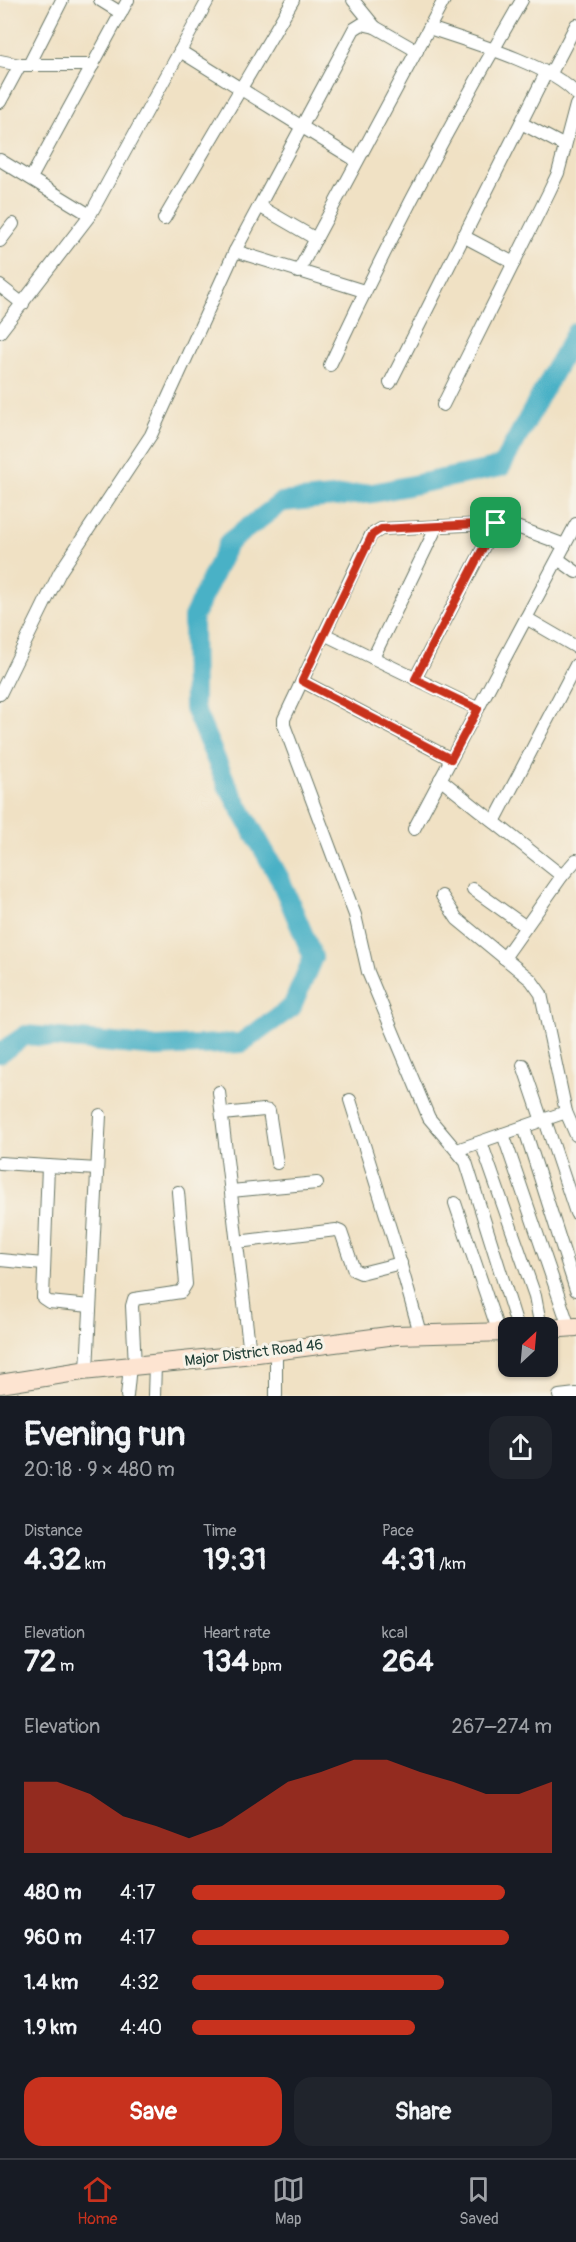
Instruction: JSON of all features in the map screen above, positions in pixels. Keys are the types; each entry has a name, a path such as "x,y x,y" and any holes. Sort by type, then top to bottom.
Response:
{"main road":[{"name":"Major District Road 46","path":"0,1384 87,1370 250,1354 409,1334 498,1332"}],"street":[{"path":"0,102 25,65 62,0"},
{"path":"100,0 122,13"},
{"path":"32,178 128,0"},
{"path":"0,332 90,215 208,0"},
{"path":"164,219 293,0"},
{"path":"353,0 375,27"},
{"path":"298,272 444,0"},
{"path":"330,365 364,291 493,49 522,0"},
{"path":"0,694 60,572 151,435 235,251 354,29 362,24 375,27 417,51"},
{"path":"390,383 520,123 576,25"},
{"path":"429,28 493,49 548,74 571,88 576,94"},
{"path":"180,51 357,161"},
{"path":"0,61 25,65 93,64"},
{"path":"443,405 554,183 576,105"},
{"path":"520,123 565,146"},
{"path":"0,160 90,215"},
{"path":"259,206 316,239"},
{"path":"0,241 13,224"},
{"path":"463,236 514,263"},
{"path":"235,251 364,291"},
{"path":"0,286 23,304"},
{"path":"415,679 496,523"},
{"path":"515,1317 466,1162 429,1118 372,982 365,964 355,915 284,725 286,713 372,535 381,529 496,523 515,526 565,545"},
{"path":"414,829 576,524"},
{"path":"373,658 437,526"},
{"path":"558,559 576,572"},
{"path":"526,618 576,648"},
{"path":"324,634 478,709"},
{"path":"494,822 576,665"},
{"path":"302,681 451,759"},
{"path":"440,779 562,876"},
{"path":"504,958 562,876 576,860"},
{"path":"473,889 526,927"},
{"path":"442,896 457,919 531,980 541,994 566,1112 576,1135"},
{"path":"523,1065 576,1214"},
{"path":"219,1092 250,1354"},
{"path":"350,1100 401,1263 409,1334"},
{"path":"222,1114 269,1111 277,1163"},
{"path":"457,1150 566,1112"},
{"path":"87,1370 100,1115"},
{"path":"524,1127 576,1290"},
{"path":"502,1134 572,1327"},
{"path":"481,1142 536,1296 539,1317"},
{"path":"0,1163 97,1169"},
{"path":"48,1166 42,1294 45,1301 90,1306"},
{"path":"231,1191 317,1183"},
{"path":"127,1396 133,1366 132,1305 134,1299 181,1292 186,1284 178,1192"},
{"path":"455,1203 498,1317"},
{"path":"237,1242 336,1230 342,1232 356,1273 401,1263"},
{"path":"0,1260 43,1263"},
{"path":"276,1351 276,1396"},
{"path":"154,1396 155,1364"},
{"path":"559,1396 576,1394"}],"waterway":[{"path":"0,1053 26,1035 157,1047 241,1043 292,1007 313,957 280,879 227,785 194,708 193,617 229,542 282,502 373,493 501,467 576,332"}],"route":[{"path":"496,523 415,679 478,709 451,759 302,681 372,535 376,531 496,523"}]}
